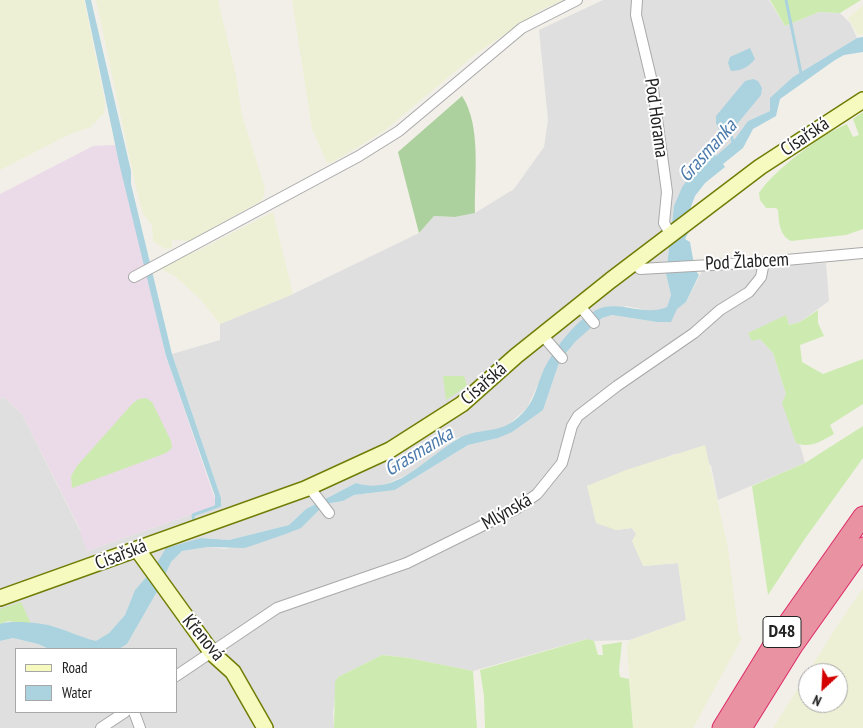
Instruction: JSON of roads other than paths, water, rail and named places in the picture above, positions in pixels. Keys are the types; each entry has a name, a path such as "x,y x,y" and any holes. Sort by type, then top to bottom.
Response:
{"highway":[{"name":"D48","path":"742,728 855,543 863,518"},
{"name":"D48","path":"722,728 778,637 855,543"}],"street":[{"path":"134,277 350,160 399,131 522,28 577,0"},
{"name":"Pod Horama","path":"637,0 636,15 652,82 667,192 664,223 671,235"},
{"name":"Císařská","path":"0,598 309,487 386,452 460,405 543,336 587,314 634,262 760,167 863,100"},
{"name":"Pod Žlabcem","path":"634,262 640,269 764,262 863,253"},
{"name":"Mlýnská","path":"178,675 277,608 407,563 516,509 538,494 564,458 572,426 578,416 617,386 694,333 720,310 749,292 762,277 764,262"},
{"path":"543,336 559,354"},
{"path":"309,487 324,507"},
{"name":"Křenová","path":"137,549 212,653 234,672 265,728"},
{"path":"101,728 124,713"},
{"path":"134,713 140,728"}],"water":[{"path":"85,0 91,0 131,171 131,184 172,354 221,498 221,507 215,506 215,496 166,356 119,163"},
{"path":"863,37 863,52 844,55 835,60 780,99 776,116 753,129 743,148 723,164 725,167 705,183 695,196 689,212 689,231 685,239 690,242 695,270 699,275 686,302 677,309 671,322 657,322 612,315 602,318 576,341 560,360 543,410 512,432 498,438 468,445 395,490 354,495 343,501 325,504 301,528 245,548 208,547 182,551 171,562 165,575 158,573 158,590 127,644 121,648 47,648 13,638 0,641 0,624 19,622 50,626 96,641 109,633 125,615 135,590 154,568 166,548 201,538 229,540 289,525 306,509 356,483 371,486 397,480 409,474 456,440 466,435 501,428 518,418 530,404 540,378 557,347 572,329 588,315 596,310 613,306 649,310 667,307 671,295 666,274 674,206 682,187 691,175 714,154 716,156 734,140 748,121 770,111 770,98 793,77 857,38"},
{"path":"750,48 755,59 744,68 731,71 728,63 730,57"},
{"path":"753,79 758,81 762,88 761,95 733,129 721,134 716,123 716,116 745,81"}],"waterway":[{"path":"786,0 802,78"},
{"name":"Grasmanka","path":"729,129 734,145"},
{"path":"194,524 193,515 218,506 218,503"}]}
